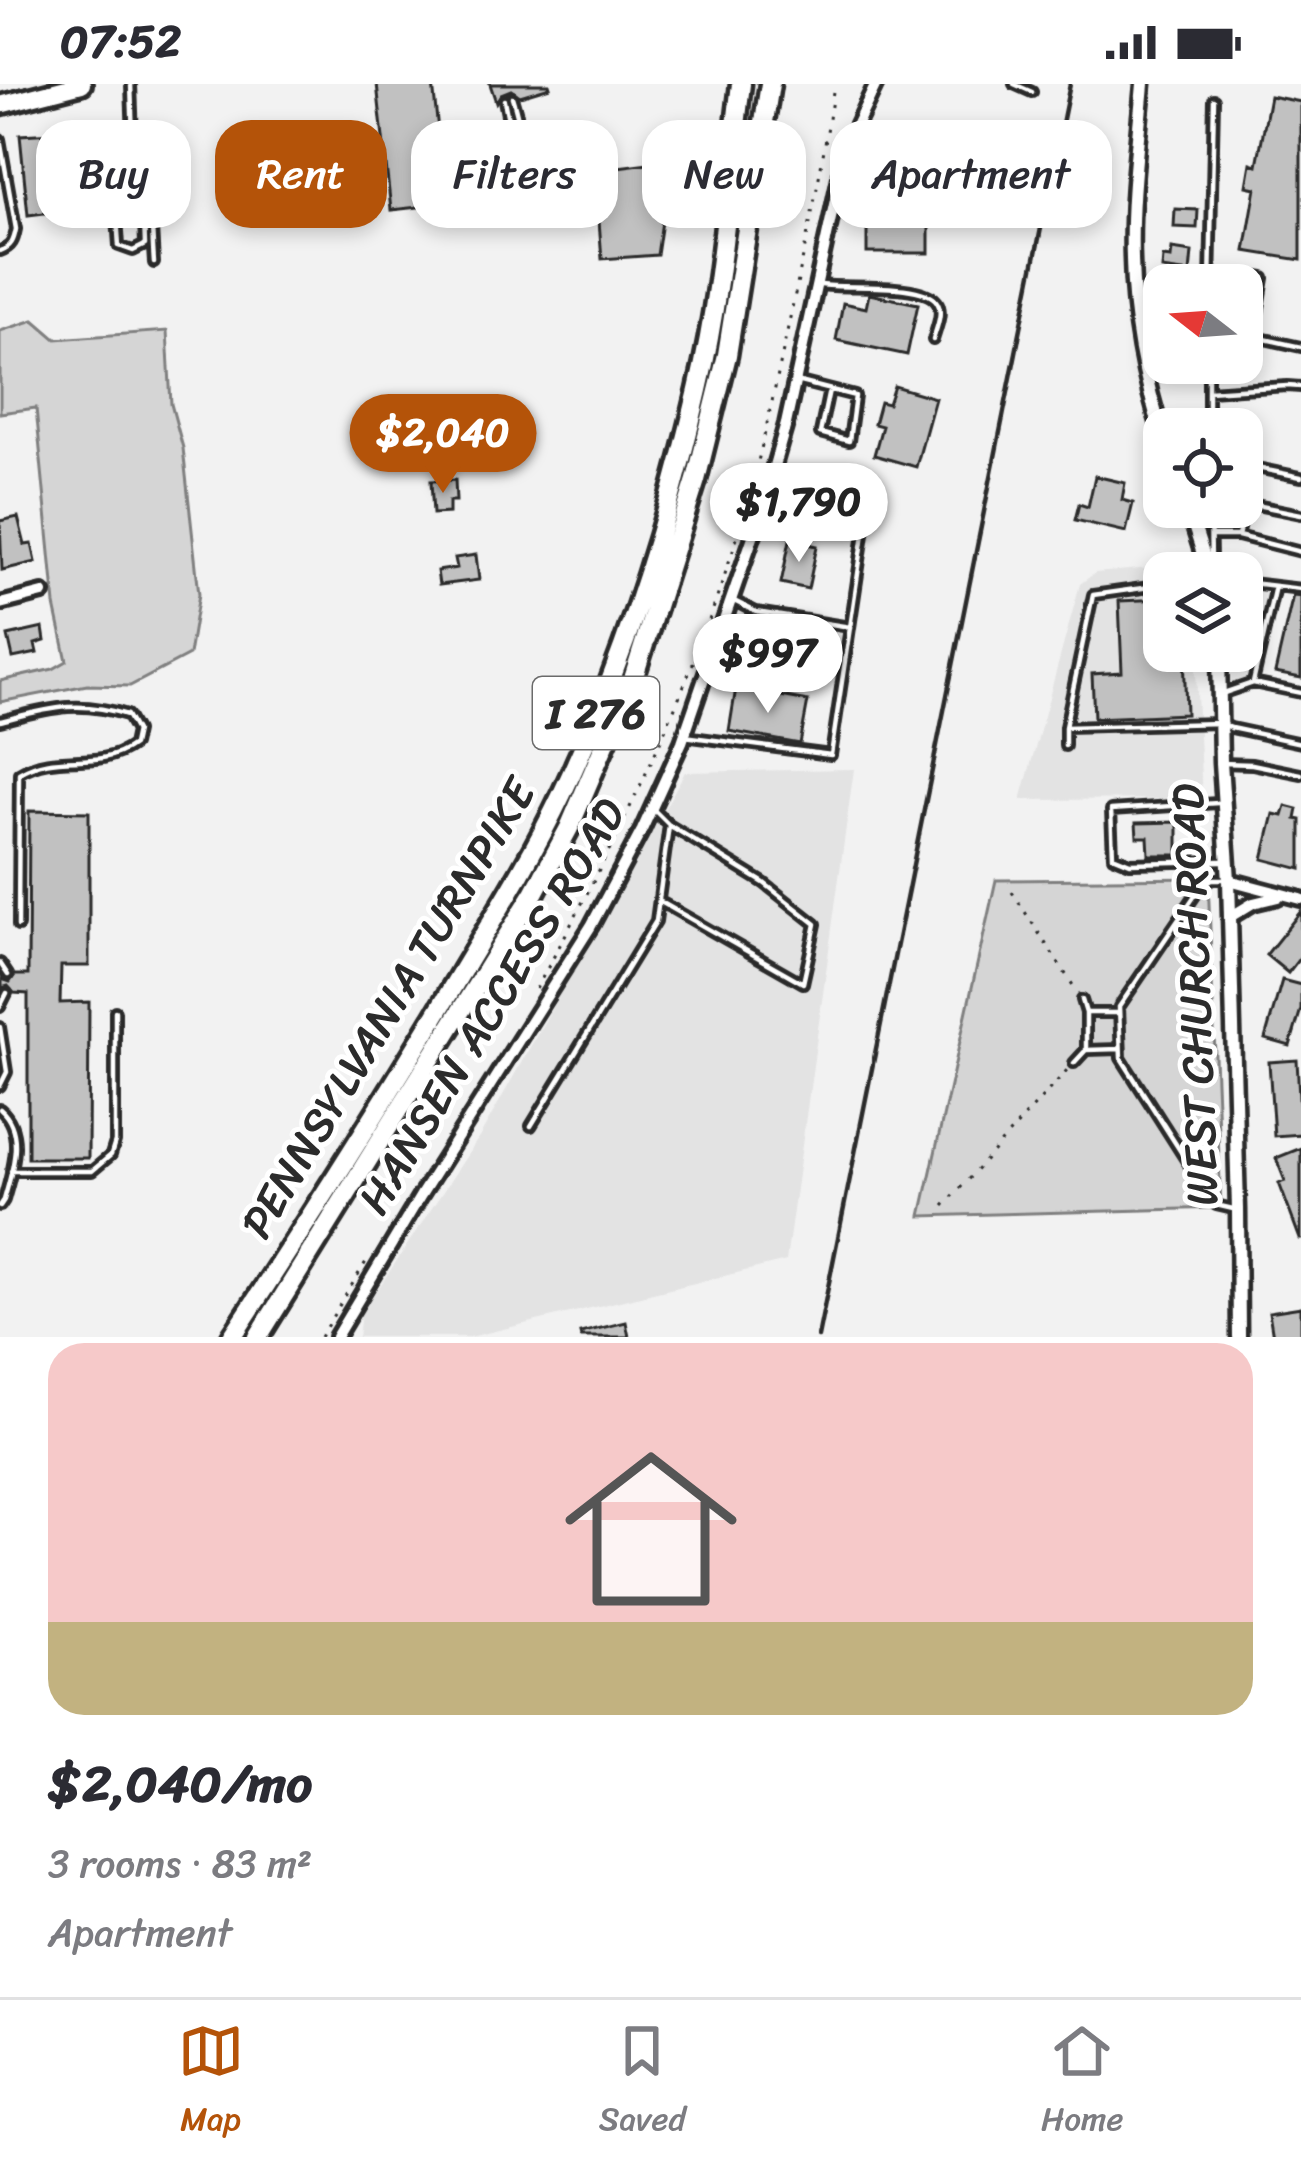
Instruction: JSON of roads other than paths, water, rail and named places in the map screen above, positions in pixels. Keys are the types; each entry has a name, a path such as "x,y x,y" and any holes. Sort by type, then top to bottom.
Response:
{"highway":[{"name":"PENNSYLVANIA TURNPIKE","path":"232,1337 378,1113 526,863 602,700 636,610 700,385 741,84"},
{"name":"PENNSYLVANIA TURNPIKE","path":"258,1337 534,893 569,828 627,695 696,480 727,355 770,84"}],"main road":[{"path":"0,105 82,84"}],"street":[{"name":"HANSEN ACCESS ROAD","path":"859,120 876,84"},
{"path":"1143,84 1131,254 1140,345 1155,408"},
{"name":"HANSEN ACCESS ROAD","path":"336,1337 591,926 684,736 757,525 795,381 830,218"},
{"path":"0,604 44,593"},
{"name":"WEST CHURCH ROAD","path":"1220,672 1239,1337"},
{"path":"1229,880 1301,899"},
{"path":"1230,916 1267,898 1287,896"}],"lane":[{"path":"131,84 132,120"},
{"path":"1014,84 1032,92"},
{"path":"508,99 518,120"},
{"path":"1210,264 1214,99"},
{"path":"0,139 16,229 14,241 0,250"},
{"path":"118,228 119,246 133,251 145,245 144,228"},
{"path":"151,228 154,263"},
{"path":"815,284 902,288 933,297 940,312 933,340"},
{"path":"1263,339 1301,347"},
{"path":"795,381 855,396 849,441 820,433 829,390"},
{"path":"1208,384 1208,408"},
{"path":"1208,391 1301,387"},
{"path":"1263,469 1301,477"},
{"path":"1263,506 1301,514"},
{"path":"684,736 831,755 866,520 819,512"},
{"path":"1211,528 1211,552"},
{"path":"1238,536 1240,528"},
{"path":"1212,536 1238,536 1301,552"},
{"path":"1263,585 1301,589"},
{"path":"1253,683 1275,586"},
{"path":"1065,746 1093,595 1143,588"},
{"path":"732,600 756,612 850,626"},
{"path":"764,664 777,615"},
{"path":"1221,694 1253,683 1301,693"},
{"path":"0,721 65,705 127,716 136,731 134,745 111,759 41,763 19,773 18,926"},
{"path":"1066,728 1220,723 1301,742"},
{"path":"1222,763 1301,774"},
{"path":"1224,803 1112,810 1113,856 1130,863 1228,861"},
{"path":"652,808 669,825 764,883 816,924 803,983 658,901"},
{"path":"531,1126 656,921 669,825"},
{"path":"1229,880 1212,879 1200,888 1119,1007 1120,1058 1209,1196 1222,1208 1238,1209"},
{"path":"0,963 8,975"},
{"path":"0,1007 7,993"},
{"path":"1074,1063 1086,1050 1082,1000"},
{"path":"11,1172 92,1171 111,1155 115,1142 115,1011"},
{"path":"1086,1013 1119,1012"},
{"path":"0,1028 7,1072 0,1086"},
{"path":"1086,1050 1120,1049"},
{"path":"0,1109 10,1118 16,1152 0,1206"}],"railway":[{"path":"818,1337 1070,84"}]}
